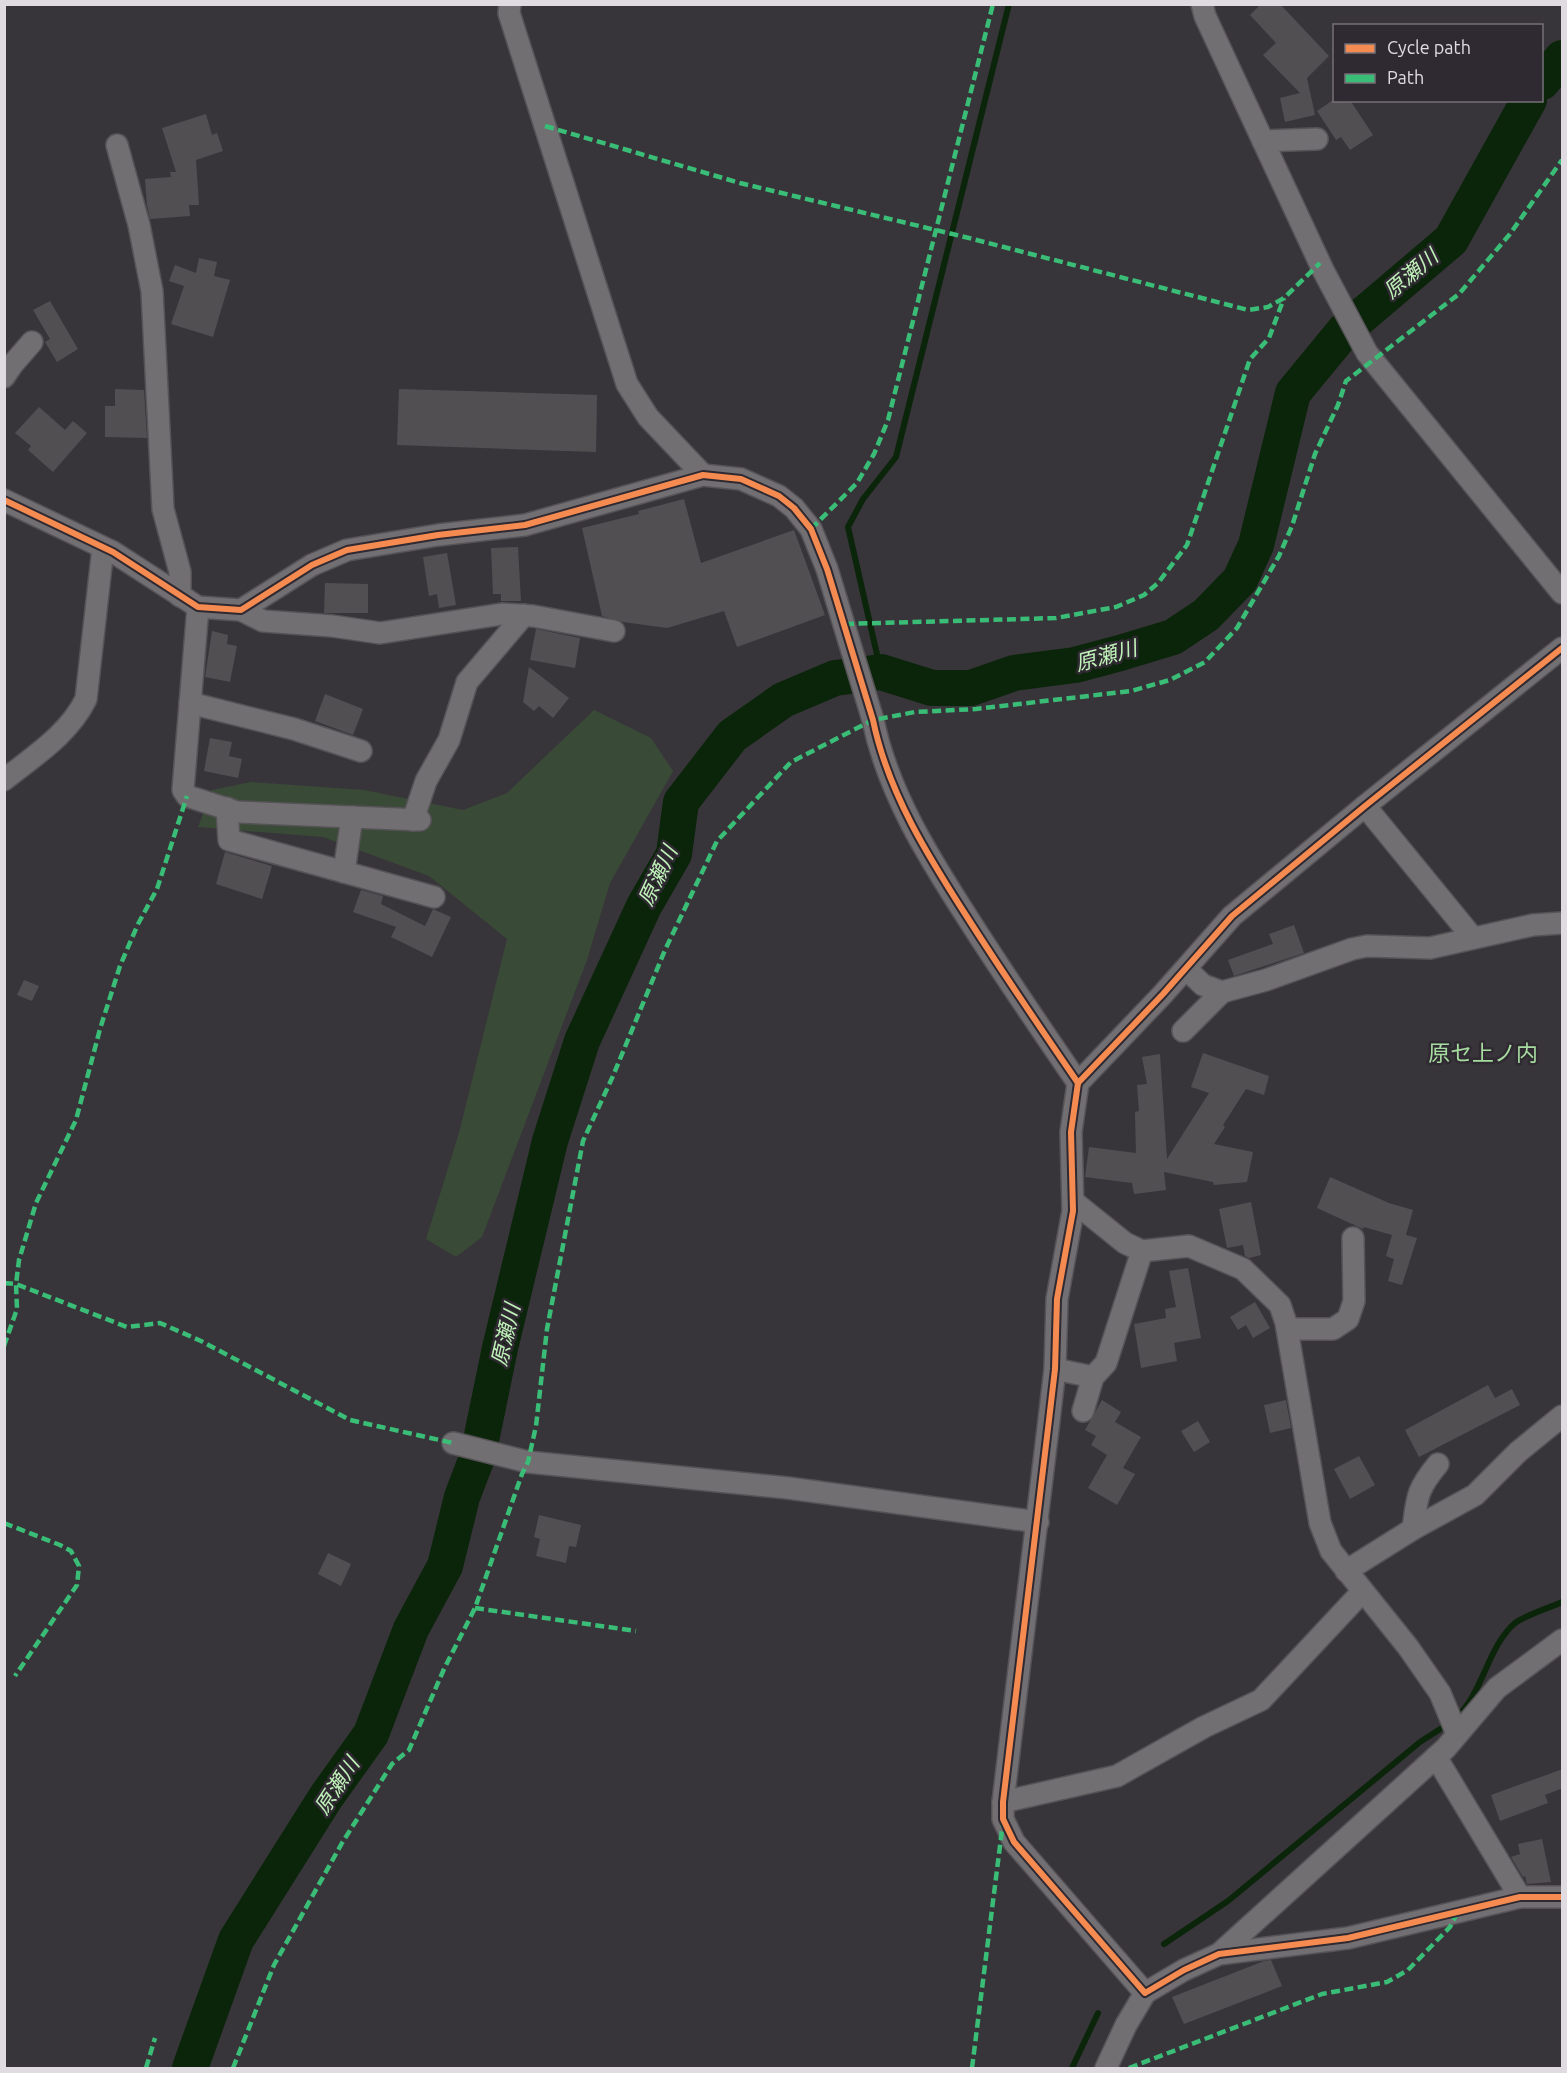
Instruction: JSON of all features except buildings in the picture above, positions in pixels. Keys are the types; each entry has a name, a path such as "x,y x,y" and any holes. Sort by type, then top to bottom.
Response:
{"street":[{"path":"510,4 509,13 627,384 648,417 703,475"},
{"path":"1202,4 1205,16 1323,270 1367,353 1563,592"},
{"path":"1263,141 1317,139"},
{"path":"117,145 139,225 152,291 163,509 180,572 180,596"},
{"path":"4,378 32,342"},
{"path":"241,610 312,565 347,550 438,535 525,525 703,475 741,479 779,496 794,508 811,529 827,569 873,720 878,744 899,801 937,870 1007,980 1078,1083"},
{"path":"4,500 104,548 198,607 241,610 263,621 332,626 380,633 502,614 524,615 614,631"},
{"path":"4,780 65,731 79,714 86,699 104,548"},
{"path":"198,607 183,790 187,796 237,812 416,820 426,781 449,740 467,682 524,615"},
{"path":"1145,1993 1014,1842 1003,1819 1011,1729 1055,1369 1057,1299 1074,1202 1071,1132 1078,1083 1186,969 1232,916 1563,648"},
{"path":"190,703 294,729 361,751"},
{"path":"1365,806 1473,938"},
{"path":"227,808 229,840 434,897"},
{"path":"344,872 352,817"},
{"path":"1183,1031 1222,992 1266,980 1352,949 1367,946 1430,948 1533,925 1563,923"},
{"path":"1186,969 1203,985 1222,992"},
{"path":"1074,1202 1125,1243 1142,1251 1189,1246 1243,1269 1280,1305 1287,1329 1320,1523 1331,1551 1408,1647 1440,1693 1457,1734"},
{"path":"1287,1329 1333,1329 1348,1319 1354,1301 1353,1239"},
{"path":"1083,1411 1093,1377 1106,1364 1142,1251"},
{"path":"1055,1369 1093,1377"},
{"path":"1346,1571 1413,1529 1475,1495 1518,1452 1563,1416"},
{"path":"453,1443 524,1461 788,1488 1038,1522"},
{"path":"1413,1529 1418,1493 1438,1464"},
{"path":"1004,1802 1117,1776 1204,1728 1261,1700 1362,1592"},
{"path":"1219,1954 1446,1748 1497,1688 1563,1640"},
{"path":"1436,1757 1520,1897"},
{"path":"1106,2068 1126,2025 1145,1993 1184,1970 1219,1954 1348,1938 1520,1897 1563,1897"}],"green space":[{"path":"594,710 651,738 673,771 610,883 587,960 482,1237 456,1257 426,1239 459,1133 507,939 429,876 323,837 198,827 212,790 251,782 364,790 463,810 507,793"}],"waterway":[{"path":"881,672 848,527 863,499 896,457 1009,4"},
{"name":"原瀬川","path":"1543,81 1562,58"},
{"name":"原瀬川","path":"190,2068 236,1940 326,1797 371,1734 411,1629 445,1566 462,1497 478,1455 500,1348 550,1141 582,1041 644,906 674,854 681,802 732,736 783,700 835,678 881,672 932,688 971,688 1014,673 1075,665 1173,637 1206,615 1240,580 1256,545 1293,393 1344,331 1451,240 1528,102"},
{"path":"1456,1718 1473,1696 1498,1644 1515,1623 1562,1602"},
{"path":"1164,1944 1228,1901 1420,1742 1448,1724"},
{"path":"1072,2068 1098,2013"}],"marked path":[{"path":"811,529 857,483 874,454 888,420 993,4"},
{"path":"545,126 740,183 969,238 1248,310 1268,307 1284,298 1320,263"},
{"path":"233,2068 274,1965 342,1843 392,1764 409,1750 444,1669 475,1608 528,1462 536,1426 547,1329 583,1141 613,1076 665,950 717,841 791,762 873,720 915,712 976,709 1131,691 1170,680 1205,662 1237,628 1279,556 1292,526 1315,454 1338,405 1346,381 1459,294 1510,234 1562,160"},
{"path":"845,624 1056,618 1116,607 1144,595 1158,583 1187,545 1250,359 1269,338 1284,298"},
{"path":"4,1346 17,1309 16,1284 19,1260 36,1203 76,1120 100,1029 120,966 138,924 157,889 187,796"},
{"path":"4,1283 16,1284 127,1327 160,1323 201,1341 350,1420 453,1443"},
{"path":"4,1523 71,1551 79,1566 77,1585 15,1676"},
{"path":"475,1608 636,1631"},
{"path":"972,2068 1003,1822"},
{"path":"1129,2068 1322,1994 1387,1982 1408,1970 1450,1927 1458,1911"},
{"path":"146,2068 155,2038"}],"cycle path":[{"path":"4,500 113,552 198,607 241,610 312,565 347,550 438,535 525,525 703,475 741,479 779,496 794,508 811,529 827,569 880,747 899,799 939,873 1078,1083"},
{"path":"1562,648 1232,916 1163,994 1078,1083 1071,1132 1073,1211 1057,1299 1055,1369 1003,1802 1003,1819 1014,1842 1145,1993 1184,1970 1219,1954 1348,1938 1520,1897 1562,1897"}],"district":[{"name":"原セ上ノ内","path":"1483,1053"}]}
